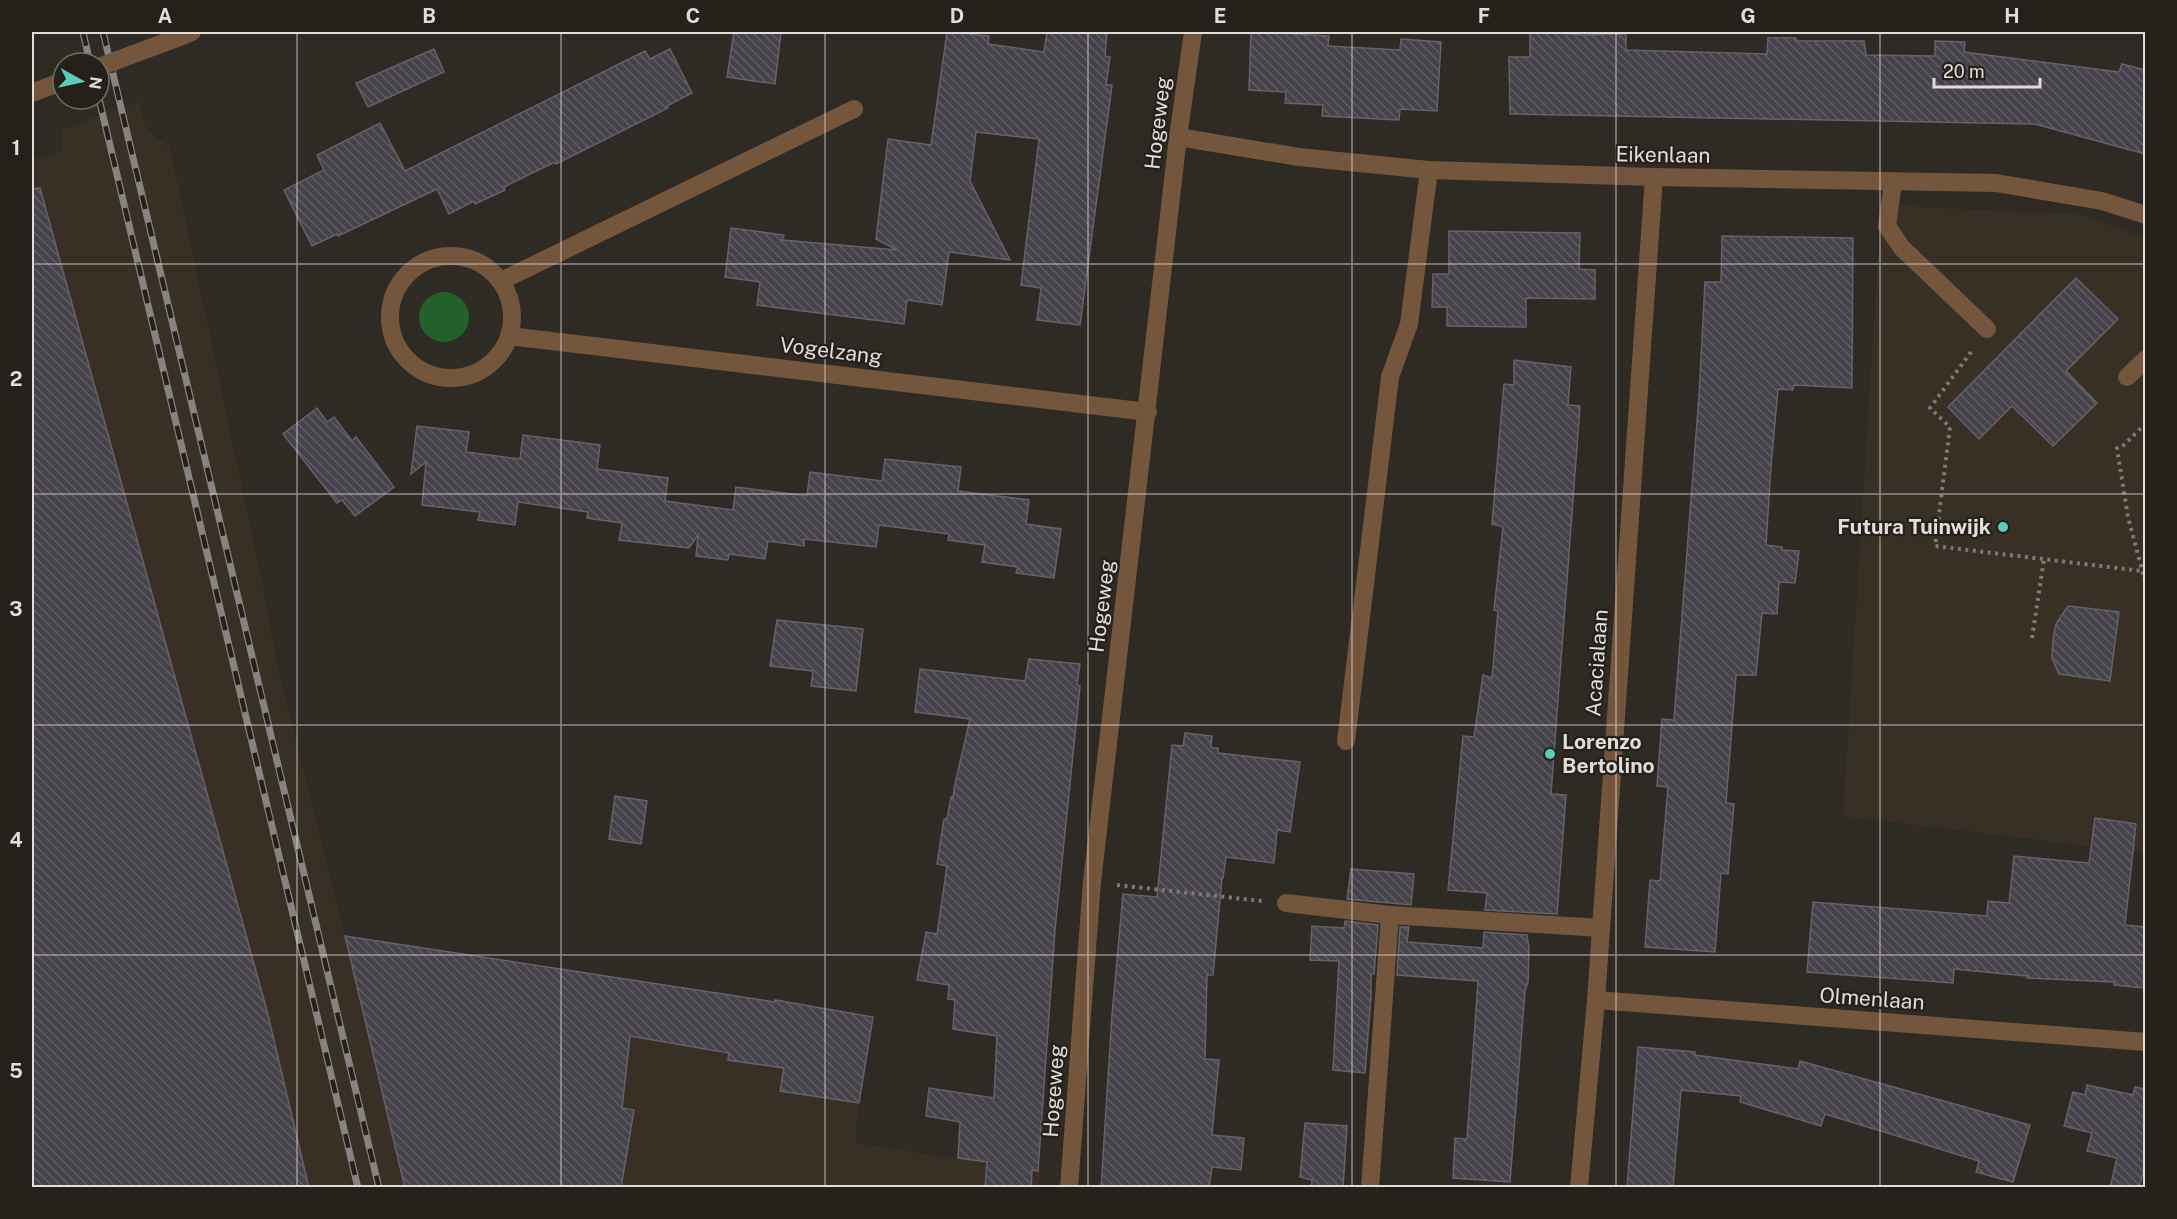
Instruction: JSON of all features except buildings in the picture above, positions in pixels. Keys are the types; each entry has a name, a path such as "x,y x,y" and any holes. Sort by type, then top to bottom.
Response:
{"street":[{"path":"111,63 192,32"},
{"name":"Hogeweg","path":"1069,1188 1092,882 1193,32"},
{"path":"32,93 51,86"},
{"path":"501,281 854,109"},
{"name":"Eikenlaan","path":"1179,137 1299,157 1429,170 1654,177 1996,183 2102,201 2145,215"},
{"path":"1346,741 1390,377 1409,324 1429,170"},
{"name":"Acacialaan","path":"1579,1188 1596,1000 1654,177"},
{"path":"1893,182 1887,226 1902,248 1988,329"},
{"path":"454,255 466,257 486,266 501,281 510,301 512,314 509,336 493,362 475,374 454,379 432,376 413,366 398,350 389,325 390,303 399,282 414,267 433,257 454,255"},
{"name":"Vogelzang","path":"509,336 1148,412"},
{"path":"2127,377 2145,359"},
{"path":"1286,903 1390,915 1601,928"},
{"path":"1370,1188 1390,915"},
{"name":"Olmenlaan","path":"1596,1000 2145,1042"}],"path":[{"path":"1988,329 1930,408 1950,427 1935,546 2142,571"},
{"path":"2145,423 2124,445 2117,448 2128,517 2145,585"},
{"path":"2032,638 2044,559"},
{"path":"1092,882 1286,903"}],"shaded area":[{"path":"139,101 146,128 170,147 263,586 277,665 345,936 873,1017 855,1143 1040,1171 1039,1187 32,1188 32,160 63,150 61,130"},
{"name":"Futura Tuinwijk","path":"1881,205 2085,215 2145,238 2145,853 1843,816"}],"green space":[{"path":"444,292 458,296 465,303 469,317 465,331 458,338 444,342 430,338 423,331 419,317 423,303 430,296"}],"railway":[{"path":"83,32 87,51"},
{"path":"103,32 379,1188"},
{"path":"102,111 358,1188"}],"place":[{"name":"Futura Tuinwijk","path":"2003,527"},
{"name":"Lorenzo Bertolino","path":"1550,754"}]}
